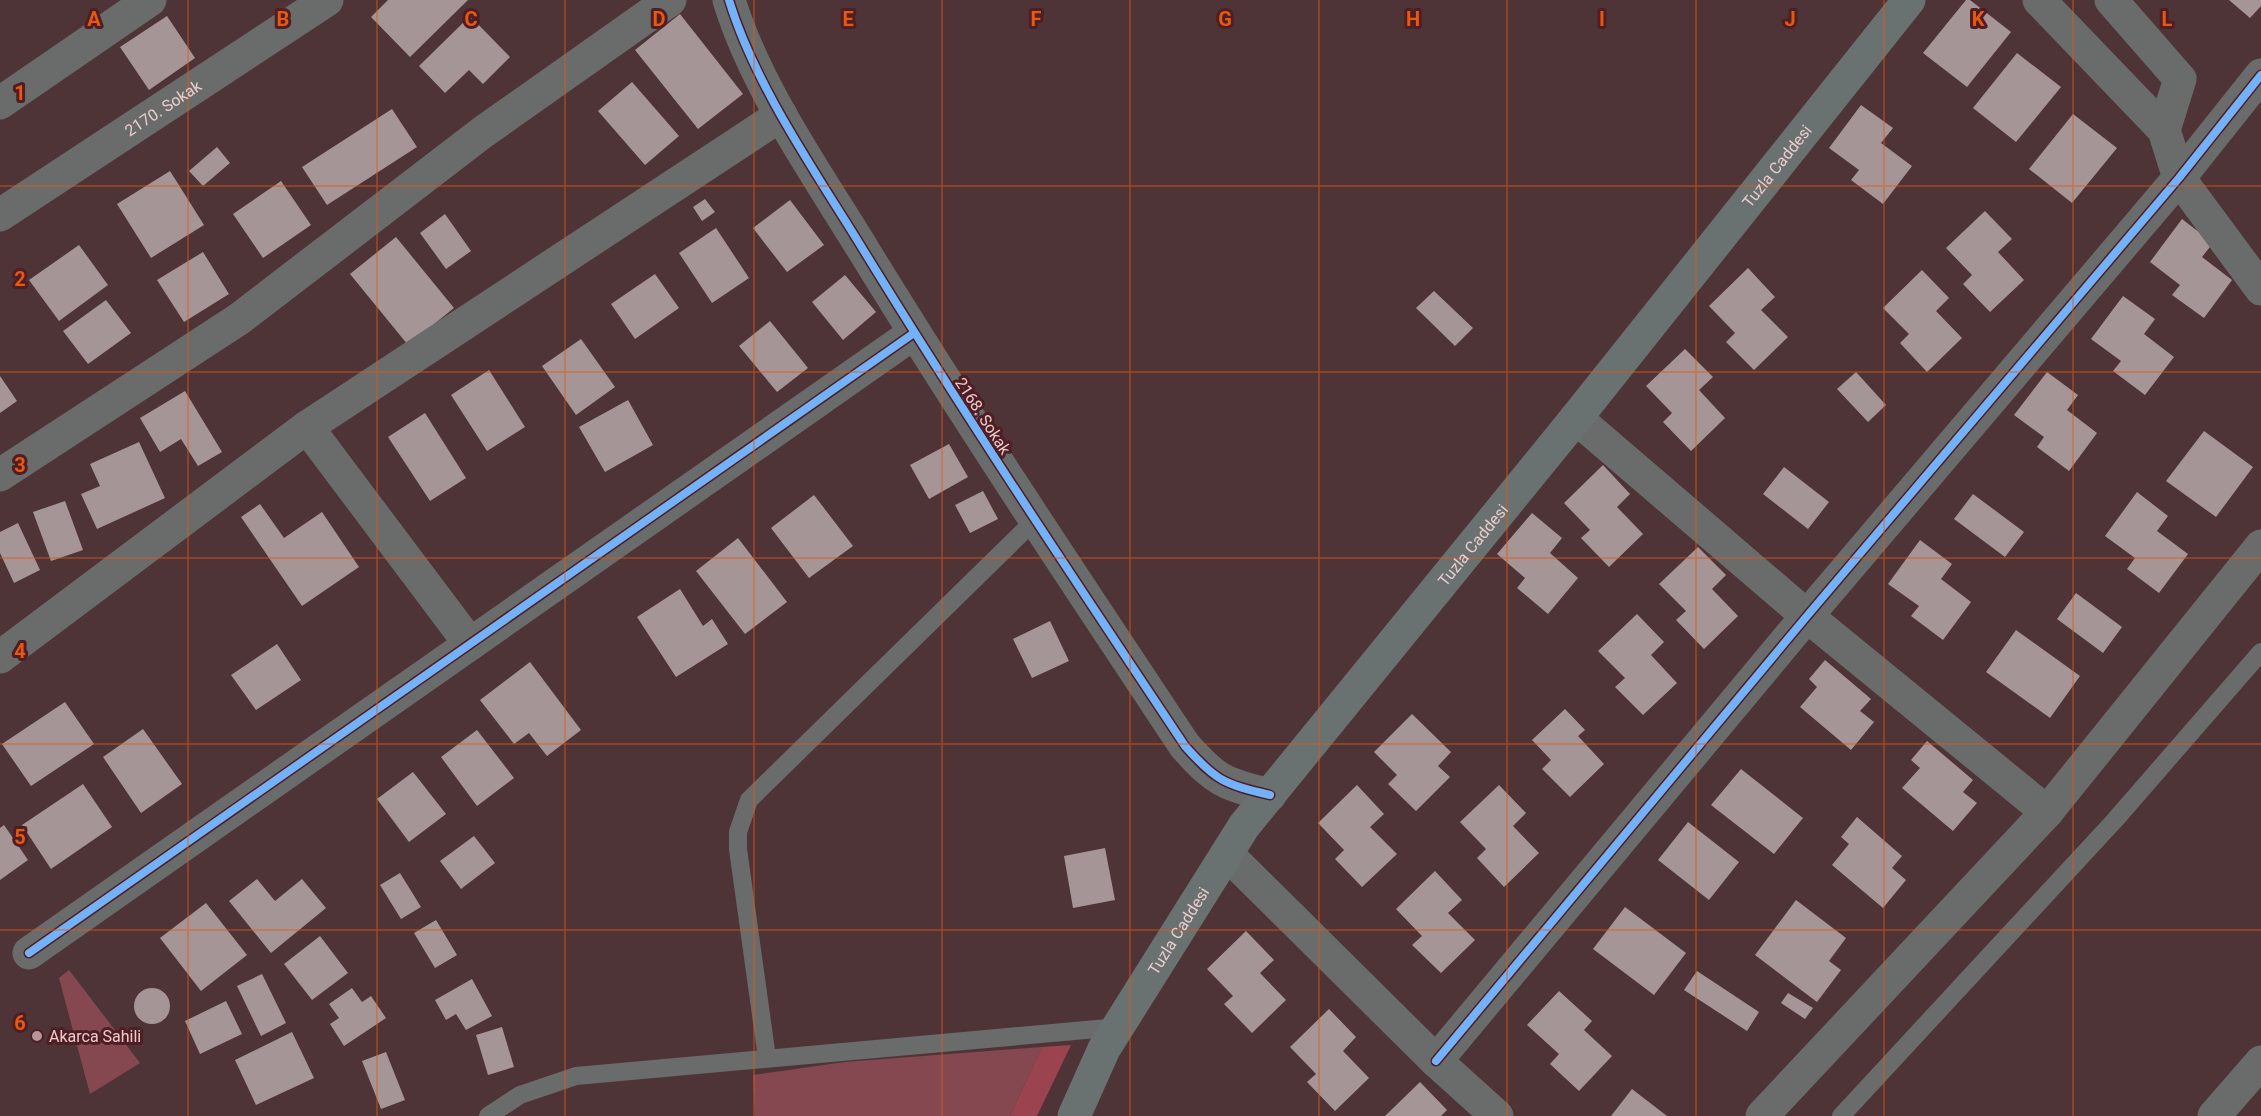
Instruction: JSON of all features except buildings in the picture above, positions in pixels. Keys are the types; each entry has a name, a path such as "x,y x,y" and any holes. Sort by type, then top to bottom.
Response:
{"main road":[{"name":"Tuzla Caddesi","path":"1074,1116 1104,1050 1244,826 1576,418 1909,0"}],"street":[{"path":"0,103 150,0"},
{"name":"2170. Sokak","path":"0,215 327,0"},
{"path":"0,475 239,319 483,132 670,0"},
{"name":"2168. Sokak","path":"729,0 735,19 781,116 914,333 1185,746 1210,774 1234,787 1270,795"},
{"path":"2039,0 2164,130 2179,178 2261,289"},
{"path":"2111,0 2180,79 2164,130"},
{"path":"1436,1061 1807,616 2179,178 2261,75"},
{"path":"0,657 307,427 781,116"},
{"path":"29,953 914,333"},
{"path":"1576,418 1807,616 2048,812"},
{"path":"307,427 470,644"},
{"path":"1762,1116 2048,812 2261,546"},
{"path":"1227,854 1436,1061 1497,1116"},
{"path":"2214,1116 2261,1062"}],"lane":[{"path":"767,1058 738,849 738,832 749,800 1037,518"},
{"path":"1841,1116 2115,820 2261,652"},
{"path":"488,1116 520,1095 576,1076 1119,1027"}],"shaded area":[{"path":"69,970 140,1063 90,1094 59,978"},
{"path":"1071,1045 1037,1116 1010,1116 1042,1047"},
{"path":"1042,1047 1010,1116 755,1116 753,1075 845,1062"}],"cycle path":[{"path":"729,0 754,65 807,160 982,438 1185,746 1205,767 1222,780 1270,795"},
{"path":"1436,1061 1807,616 2179,178 2261,75"},
{"path":"29,953 914,333"}],"place":[{"name":"Akarca Sahili","path":"37,1036"}]}
